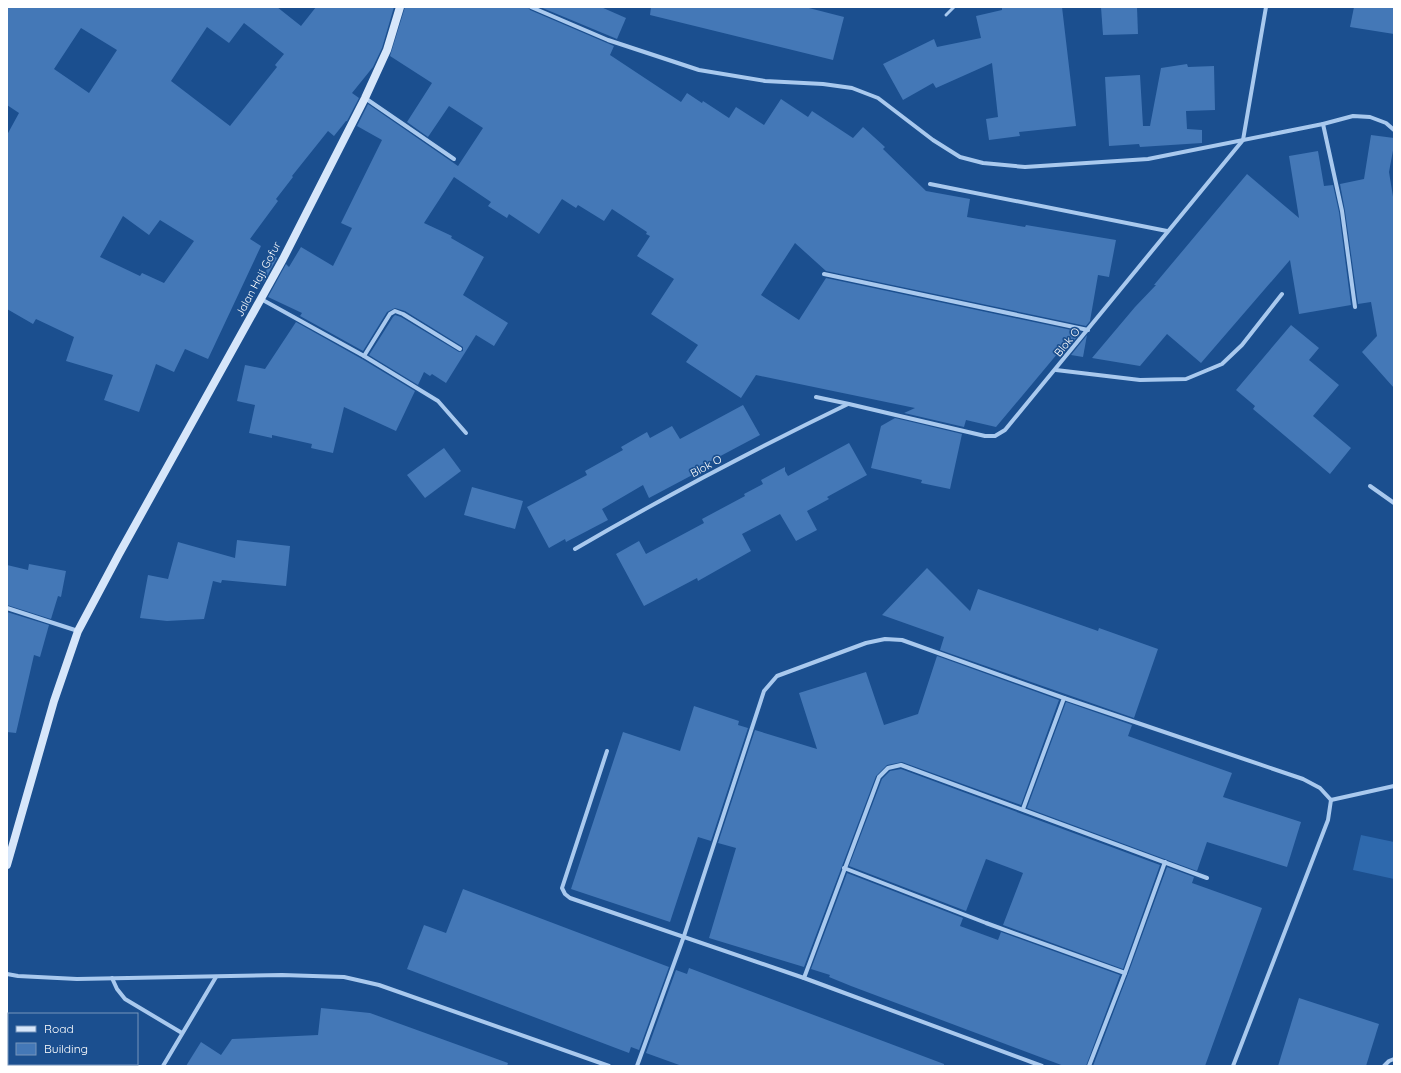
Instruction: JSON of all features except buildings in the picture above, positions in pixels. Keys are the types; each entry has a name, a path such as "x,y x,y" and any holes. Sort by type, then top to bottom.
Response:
{"street":[{"name":"Jalan Haji Gofur","path":"7,865 54,701 78,631 261,298 365,98 387,50 400,7"},
{"path":"531,7 608,40 699,70 765,81 823,84 852,88 878,98 933,140 960,157 983,163 1025,167 1148,159 1323,124 1353,116 1370,117 1386,123 1394,130"},
{"path":"1243,140 1266,7"},
{"path":"365,98 454,159"},
{"path":"1323,124 1342,212 1355,307"},
{"name":"Blok O","path":"816,397 986,436 995,436 1005,430 1056,370 1167,231 1243,140"},
{"path":"930,184 1167,231"},
{"path":"824,274 1088,330"},
{"path":"1056,370 1140,380 1186,379 1222,364 1242,345 1282,294"},
{"path":"261,298 364,356 438,401 466,433"},
{"path":"364,356 390,314 396,311 460,349"},
{"name":"Blok O","path":"575,549 789,433 849,404"},
{"path":"1370,486 1394,503"},
{"path":"7,608 78,631"},
{"path":"638,1066 684,936 764,691 777,676 866,643 885,639 902,640 1064,698 1303,779 1320,788 1332,800"},
{"path":"1024,809 1064,698"},
{"path":"607,751 562,888 565,894 570,898 804,978 1042,1066"},
{"path":"804,978 879,777 888,768 902,765 1207,878"},
{"path":"1332,800 1394,786"},
{"path":"1233,1066 1328,820 1332,800"},
{"path":"1089,1066 1125,974 1165,862"},
{"path":"844,868 986,923 1125,974"},
{"path":"7,974 18,976 77,979 282,975 344,977 378,985 609,1066"},
{"path":"163,1066 216,976"},
{"path":"112,978 117,990 125,999 182,1033"},
{"path":"1384,1066 1389,1061 1394,1059"}],"lane":[{"path":"946,15 954,7"}],"shaded area":[{"path":"1361,835 1394,842 1394,879 1353,870"}]}
